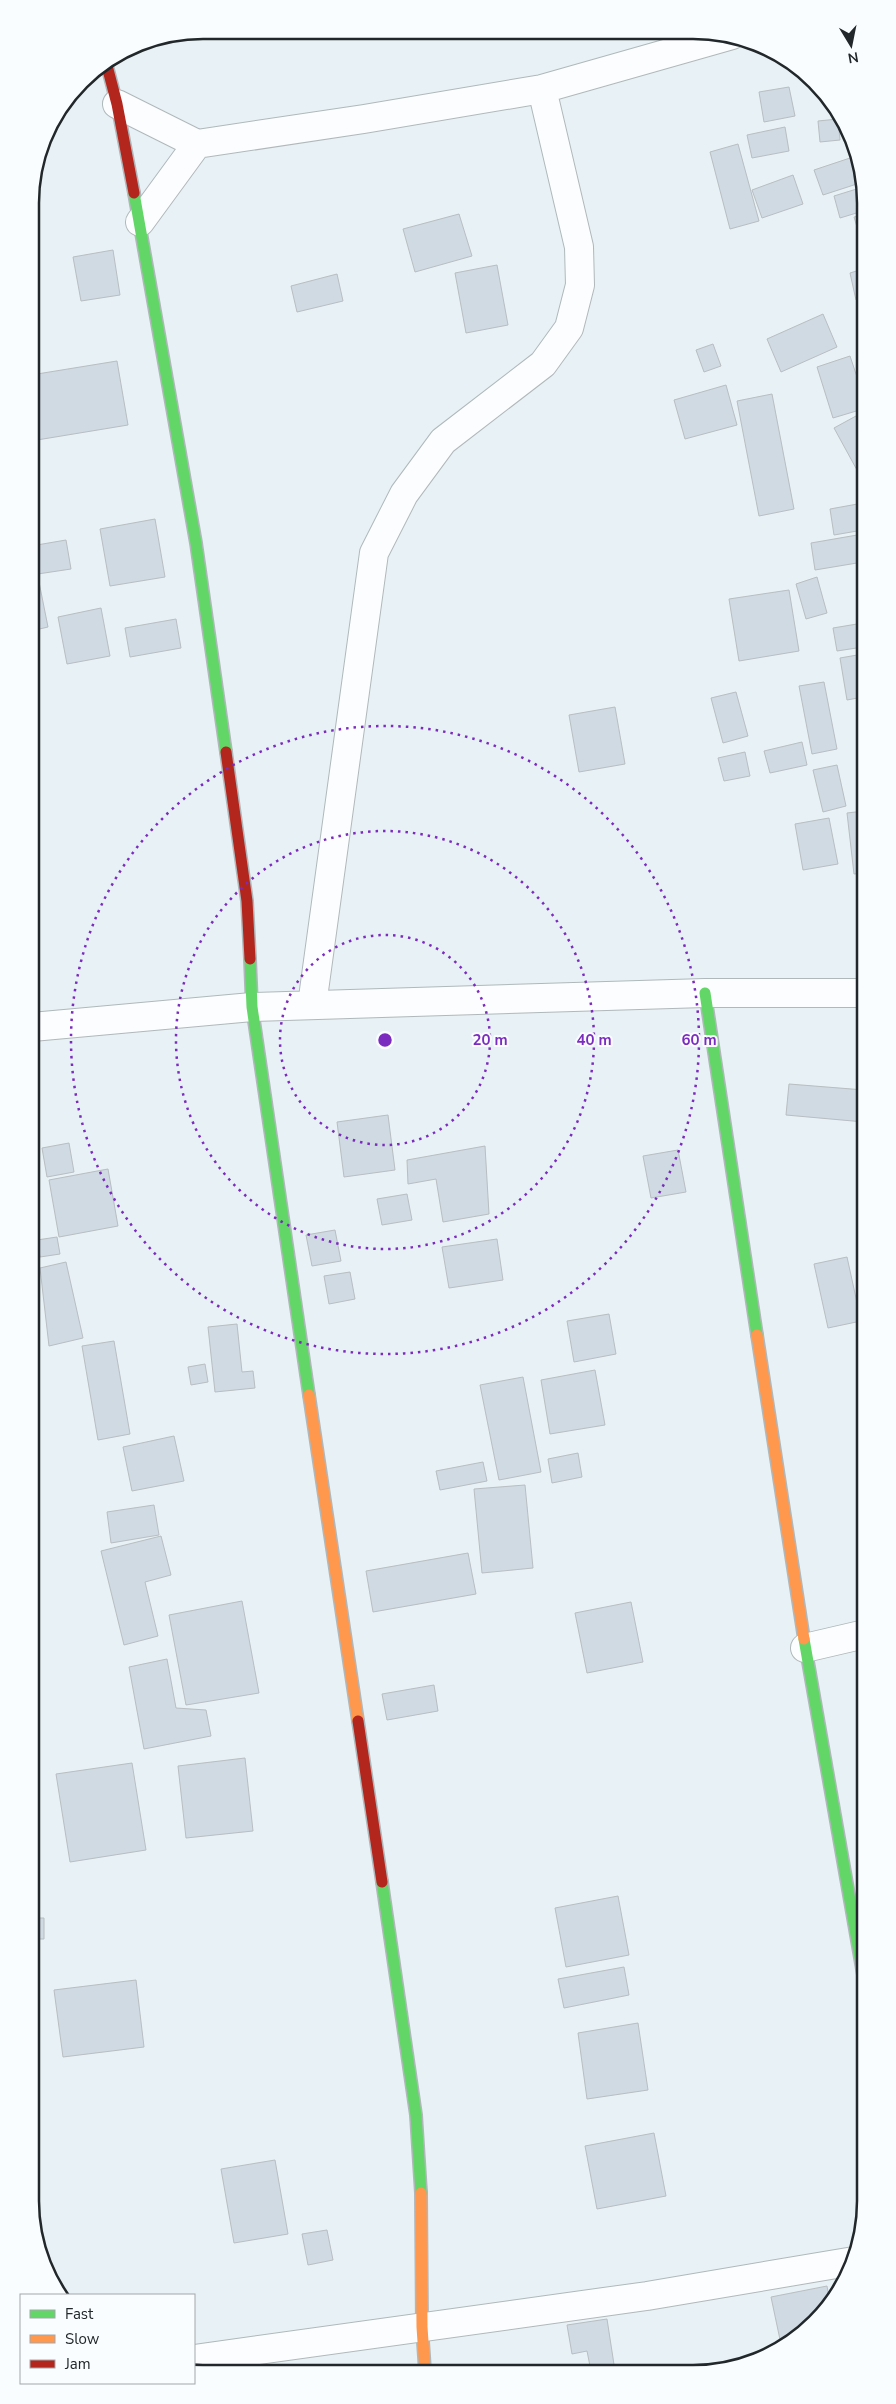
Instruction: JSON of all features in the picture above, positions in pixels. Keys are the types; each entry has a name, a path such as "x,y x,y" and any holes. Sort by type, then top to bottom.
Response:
{"street":[{"path":"117,104 197,144 364,119 542,89 713,40"},
{"path":"108,69 117,104 140,222 196,543 247,902 252,1007 416,2115 421,2180 422,2327 425,2365"},
{"path":"312,1005 374,553 404,494 443,441 543,364 569,328 580,285 579,247 542,89"},
{"path":"140,222 197,144"},
{"path":"705,993 805,1648 857,1941"},
{"path":"39,1026 252,1007 705,993 857,993"},
{"path":"805,1648 857,1636"},
{"path":"195,2359 647,2296 846,2262"}],"building":[{"path":"789,87 795,116 764,122 759,92"},
{"path":"834,119 839,128 840,140 820,142 818,121"},
{"path":"785,127 789,151 752,158 747,135"},
{"path":"738,144 759,221 730,229 710,152"},
{"path":"851,158 856,184 823,195 814,170"},
{"path":"793,175 803,204 762,218 752,190"},
{"path":"857,189 857,213 840,218 834,196"},
{"path":"459,214 472,256 415,272 403,229"},
{"path":"857,216 857,227 854,217"},
{"path":"113,250 120,295 81,301 73,257"},
{"path":"497,265 508,325 466,333 455,273"},
{"path":"857,271 856,300 850,273"},
{"path":"337,274 343,301 297,312 291,286"},
{"path":"823,314 837,347 781,372 767,339"},
{"path":"713,344 721,366 704,372 696,350"},
{"path":"850,356 857,377 857,411 833,418 817,367"},
{"path":"117,361 128,425 39,440 39,374"},
{"path":"726,385 737,425 685,439 674,400"},
{"path":"772,394 794,509 759,516 737,401"},
{"path":"856,416 857,470 834,428"},
{"path":"857,504 857,531 834,535 830,509"},
{"path":"155,519 165,577 110,586 100,529"},
{"path":"857,535 857,563 815,570 811,543"},
{"path":"66,540 71,569 39,574 39,545"},
{"path":"817,577 827,613 806,619 796,584"},
{"path":"39,582 48,627 39,629"},
{"path":"789,590 799,651 739,661 729,599"},
{"path":"101,608 110,656 67,664 58,617"},
{"path":"176,619 181,648 130,657 125,628"},
{"path":"857,624 857,648 837,651 833,628"},
{"path":"857,655 857,698 847,700 840,658"},
{"path":"824,682 837,749 812,754 799,686"},
{"path":"736,692 748,736 723,743 711,698"},
{"path":"615,707 625,764 579,772 569,715"},
{"path":"802,742 807,765 770,773 764,751"},
{"path":"745,752 750,776 724,781 718,758"},
{"path":"837,765 846,806 823,812 813,770"},
{"path":"857,812 857,874 854,874 847,813"},
{"path":"829,818 838,864 803,870 795,824"},
{"path":"789,1084 857,1089 857,1121 786,1115"},
{"path":"388,1115 395,1170 344,1177 337,1122"},
{"path":"69,1143 74,1172 47,1177 42,1148"},
{"path":"485,1146 489,1214 443,1222 436,1179 408,1184 407,1160"},
{"path":"678,1150 686,1192 651,1198 643,1156"},
{"path":"108,1169 118,1226 59,1237 49,1180"},
{"path":"407,1194 412,1220 382,1225 377,1199"},
{"path":"335,1230 341,1261 312,1266 306,1235"},
{"path":"57,1237 60,1254 40,1257 39,1240"},
{"path":"497,1239 503,1280 449,1288 442,1247"},
{"path":"847,1257 857,1303 857,1322 828,1328 814,1264"},
{"path":"66,1262 83,1338 49,1346 40,1268"},
{"path":"350,1272 355,1299 329,1304 324,1276"},
{"path":"609,1314 616,1354 574,1362 567,1321"},
{"path":"237,1324 242,1372 253,1371 255,1388 215,1392 208,1327"},
{"path":"114,1341 130,1434 98,1440 82,1346"},
{"path":"205,1364 208,1382 191,1385 188,1367"},
{"path":"595,1370 605,1425 550,1434 541,1380"},
{"path":"523,1377 541,1472 499,1480 480,1385"},
{"path":"174,1436 184,1481 132,1491 123,1447"},
{"path":"578,1453 582,1477 552,1483 548,1459"},
{"path":"483,1462 487,1481 440,1490 436,1471"},
{"path":"525,1485 533,1568 482,1573 474,1489"},
{"path":"154,1505 159,1535 111,1543 107,1512"},
{"path":"161,1536 171,1575 145,1582 158,1636 124,1645 101,1551"},
{"path":"468,1553 476,1594 373,1612 366,1571"},
{"path":"242,1601 259,1693 186,1705 169,1615"},
{"path":"631,1602 643,1662 587,1673 575,1613"},
{"path":"167,1659 176,1708 206,1710 211,1736 144,1749 129,1667"},
{"path":"434,1685 438,1711 387,1720 382,1694"},
{"path":"245,1758 253,1831 186,1838 178,1766"},
{"path":"132,1763 146,1850 70,1862 56,1774"},
{"path":"618,1896 629,1955 566,1967 555,1908"},
{"path":"39,1918 44,1918 44,1939 39,1939"},
{"path":"624,1967 629,1995 564,2008 558,1979"},
{"path":"136,1980 144,2047 63,2057 54,1990"},
{"path":"638,2023 648,2090 587,2099 578,2033"},
{"path":"654,2133 666,2196 597,2209 585,2146"},
{"path":"275,2160 288,2234 234,2243 221,2169"},
{"path":"327,2230 333,2260 308,2265 302,2234"},
{"path":"827,2286 828,2294 801,2325 780,2340 771,2297"},
{"path":"607,2319 614,2365 590,2365 587,2351 572,2354 567,2325"}],"traffic: fast":[{"path":"134,193 196,543 226,752"},
{"path":"250,959 252,1007 309,1395"},
{"path":"705,993 757,1335"},
{"path":"804,1639 857,1940"},
{"path":"382,1882 416,2115 421,2193"}],"traffic: slow":[{"path":"757,1335 804,1639"},
{"path":"309,1395 358,1721"},
{"path":"421,2193 422,2327 425,2365"}],"traffic: jam":[{"path":"108,69 117,104 134,193"},
{"path":"226,752 247,901 250,959"},
{"path":"358,1721 382,1882"}]}
